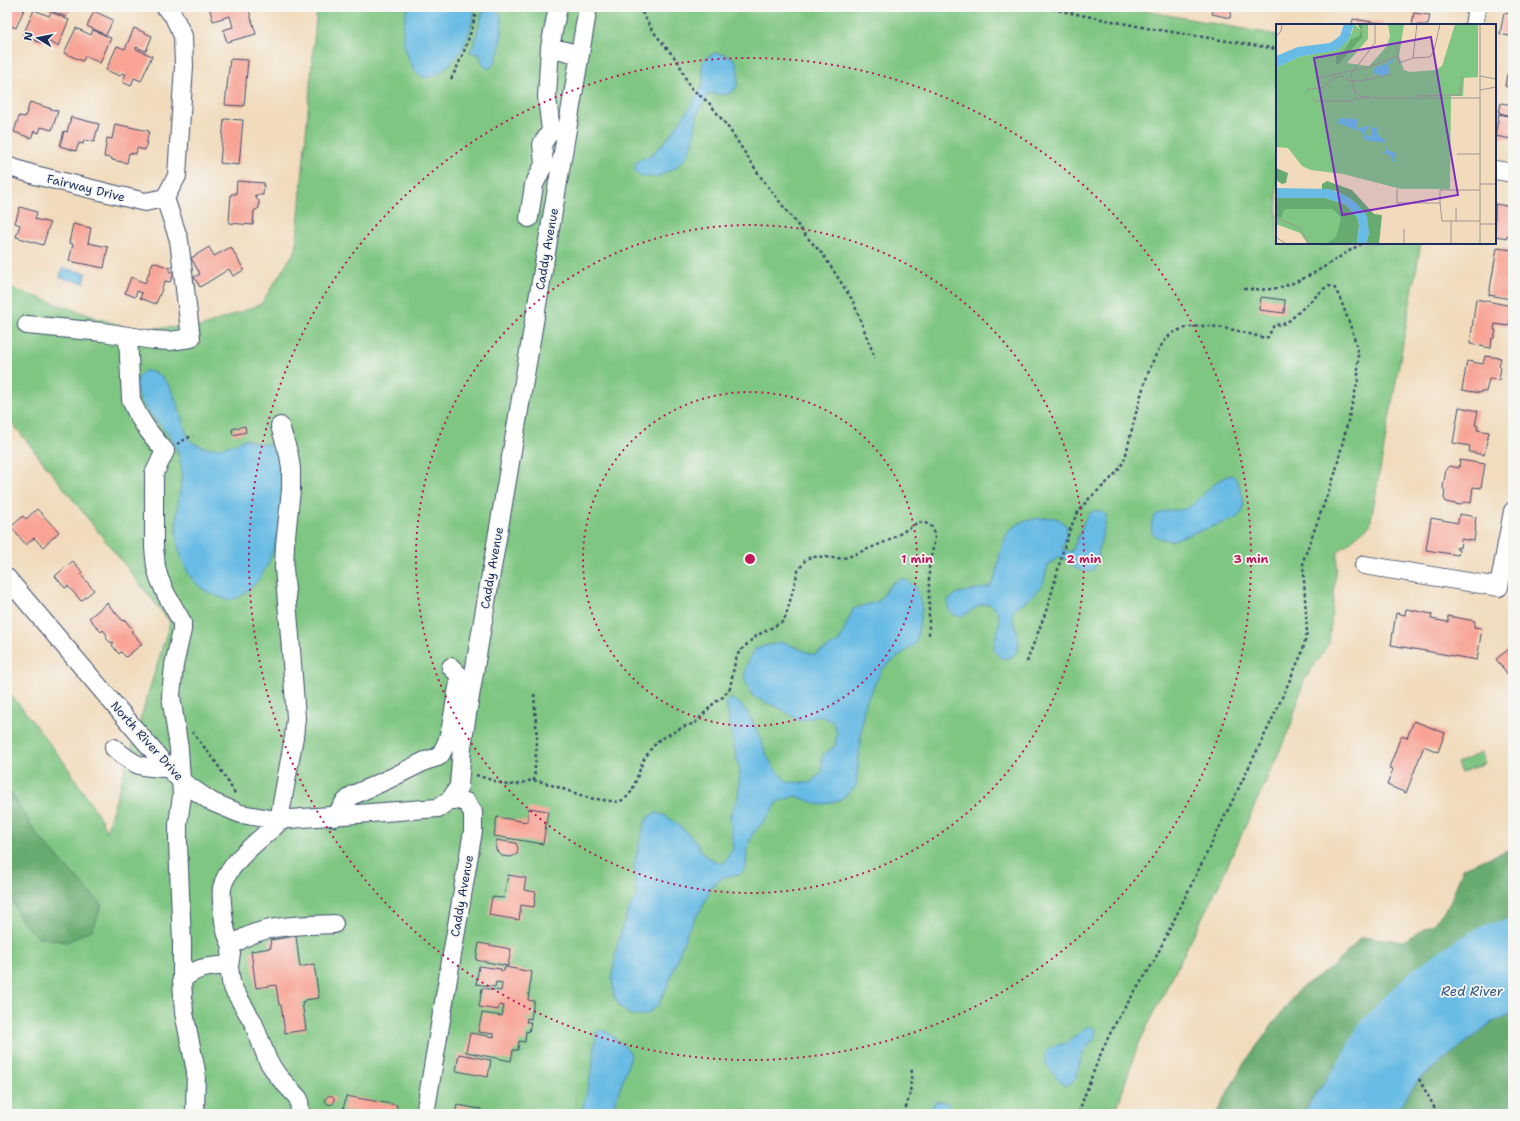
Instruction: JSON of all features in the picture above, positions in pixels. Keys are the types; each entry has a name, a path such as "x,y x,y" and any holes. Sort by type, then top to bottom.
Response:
{"street":[{"path":"27,325 96,331 170,341 191,338 179,240 165,198 177,176 184,66 183,36 173,15 165,7"},
{"path":"529,218 534,185 544,164 542,144 551,131 547,97 550,47 558,7"},
{"name":"Caddy Avenue","path":"425,1114 473,831 473,812 466,802 451,799 459,786 467,714 588,7"},
{"path":"1474,24 1477,7"},
{"path":"550,47 580,55"},
{"name":"Fairway Drive","path":"7,166 35,175 145,202 165,198"},
{"path":"1496,170 1513,173"},
{"path":"128,336 130,381 133,404 144,425 165,451 154,474 154,548 156,567 166,594 182,622 182,634 174,665 171,696 179,749 175,775 182,795 178,824 182,980 184,1013 196,1071 195,1114"},
{"path":"280,426 289,455 291,470 291,490 284,568 296,718 294,738 279,820 276,825 236,862 226,877 222,888 222,900 225,926 232,946 229,964 231,982 234,990 253,1022 268,1061 278,1076 299,1099 300,1114"},
{"path":"1364,565 1499,587 1513,511"},
{"name":"North River Drive","path":"7,578 175,775 212,802 244,815 279,820 335,817 438,808 451,799"},
{"path":"335,817 344,804 353,795 425,761 438,757 441,754 447,742 451,727 459,682 458,674 451,667"},
{"path":"114,748 128,760 145,768 175,775"},
{"path":"232,946 238,941 262,931 279,928 334,924"},
{"path":"182,980 191,972 200,968 229,964"}],"path":[{"path":"451,79 464,52 472,30 477,7"},
{"path":"639,7 652,30 679,63 688,84 709,103 728,127 760,176 828,262 853,301 875,358"},
{"path":"1041,7 1147,28 1276,49"},
{"path":"1244,289 1270,289 1294,283 1308,277 1361,244"},
{"path":"1027,662 1047,608 1065,545 1076,517 1087,502 1112,479 1126,458 1146,380 1153,361 1168,337 1189,327 1204,326 1228,328 1265,338 1268,337 1274,325 1283,324 1290,320 1326,288 1329,286 1334,287 1340,298 1353,333 1358,353 1358,380 1335,474 1303,561 1306,643 1270,724 1154,961 1113,1028 1095,1065 1078,1114"},
{"path":"460,772 477,775 513,786 534,781 543,782 589,798 618,802 628,797 643,761 650,750 659,740 683,727 695,723 715,702 723,697 730,688 735,662 742,648 756,636 782,622 786,616 798,571 803,563 810,557 842,559 848,557 890,540 917,523 928,523 932,527 935,538 929,568 929,635"},
{"path":"534,693 537,740 534,781"},
{"path":"174,713 197,737 216,762 232,788 244,815"},
{"path":"904,1114 910,1094 912,1067"},
{"path":"1419,1078 1438,1114"}],"green space":[{"path":"317,7 1124,7 1276,35 1276,244 1421,244 1370,525 1338,552 1329,643 1304,680 1290,728 1251,814 1219,884 1137,1047 1115,1114 7,1114 7,889 22,921 37,937 83,885 38,836 7,786 7,692 18,703 64,762 102,821 106,832 170,622 7,418 7,287 127,328 201,327 261,304 296,249"},
{"path":"1481,753 1485,763 1461,773 1457,763"},
{"path":"7,786 38,836 102,905 93,929 67,942 37,937 22,921 7,889"},
{"path":"1513,848 1513,917 1467,946 1394,1005 1333,1070 1302,1114 1216,1114 1242,1066 1299,989 1332,967 1362,937 1403,941 1434,923 1450,903 1463,868"},
{"path":"1513,1013 1513,1114 1395,1114 1419,1079 1491,1023"}],"water":[{"path":"408,7 475,7 468,36 460,52 448,66 430,77 423,77 415,70 406,52 403,31 404,20"},
{"path":"484,7 495,7 501,15 502,33 499,50 495,63 489,69 484,66 479,54 470,52 475,41"},
{"path":"716,53 734,59 738,72 737,86 731,93 721,95 709,93 697,115 693,142 687,156 675,168 657,177 641,176 635,171 637,162 655,151 674,130 702,86 702,67 705,59"},
{"path":"62,268 86,273 84,283 60,278"},
{"path":"144,371 153,372 160,375 166,381 175,397 187,436 194,443 204,447 216,448 228,446 245,439 273,445 280,450 284,473 284,489 279,528 273,550 264,572 249,590 240,597 226,599 203,589 195,582 184,564 178,546 176,527 182,475 180,459 171,438 146,408 137,393 136,386 138,378"},
{"path":"1232,475 1240,487 1244,504 1242,512 1235,519 1170,541 1157,537 1152,533 1152,523 1156,515 1167,511 1187,508 1198,500 1219,480"},
{"path":"1098,510 1106,515 1106,521 1099,548 1098,559 1093,570 1078,570 1067,560 1059,557 1048,565 1043,584 1029,599 1014,609 1012,619 1018,633 1019,645 1015,654 1008,658 1001,658 994,651 994,642 999,626 999,615 990,604 981,605 961,616 957,616 950,611 948,608 948,600 958,593 989,587 992,583 996,574 1004,539 1013,527 1025,521 1038,518 1059,519 1067,527 1066,538 1062,549 1071,552 1087,517 1091,512"},
{"path":"903,578 917,588 922,609 916,643 882,669 864,706 856,786 841,800 820,805 796,796 779,801 752,835 747,849 746,868 739,875 724,877 712,885 703,906 688,930 669,982 658,1005 648,1014 638,1016 629,1014 620,1007 614,996 612,978 616,950 623,924 636,894 634,865 644,825 648,817 656,813 664,815 672,820 691,836 706,857 723,864 733,849 730,814 738,798 740,771 726,703 728,700 732,699 746,711 756,728 771,763 787,782 810,783 822,772 822,756 835,746 837,732 832,721 820,716 799,721 783,710 754,697 744,679 747,663 756,648 783,642 814,655 839,642 853,609 879,601 891,584"},
{"name":"Red River","path":"1513,917 1513,1013 1491,1023 1419,1079 1395,1114 1302,1114 1333,1070 1394,1005 1467,946"},
{"path":"1089,1026 1096,1029 1095,1037 1082,1055 1076,1078 1065,1086 1048,1068 1044,1058 1045,1055 1050,1047 1067,1043"},
{"path":"600,1030 606,1031 629,1050 631,1056 611,1114 581,1114 592,1071 596,1033"},
{"path":"940,1101 947,1103 954,1114 927,1114 935,1102"}],"building":[{"path":"7,7 25,7 16,28 7,24"},
{"path":"43,7 71,7 66,17"},
{"path":"209,7 248,7 256,34 227,42 223,30 233,27 230,16 213,21"},
{"path":"1214,7 1232,7 1230,18 1212,14"},
{"path":"34,10 49,16 51,12 69,20 58,46 43,39 41,43 23,35"},
{"path":"94,11 113,20 106,35 87,26"},
{"path":"1414,13 1430,15 1428,24 1412,24"},
{"path":"1504,13 1513,14 1513,37 1500,34"},
{"path":"1353,19 1386,24 1352,24"},
{"path":"76,28 91,35 93,30 111,38 100,63 85,56 83,61 64,53"},
{"path":"134,28 152,36 146,51 136,47 136,49 152,56 141,81 134,78 131,86 122,82 126,74 122,73 120,76 106,70 117,46 125,49"},
{"path":"230,59 248,60 244,106 225,105"},
{"path":"1507,74 1513,75 1513,88 1505,86"},
{"path":"30,102 58,111 52,130 41,127 39,133 34,131 31,138 14,132 19,116 25,117"},
{"path":"1501,103 1513,105 1513,116 1499,113"},
{"path":"1499,114 1513,117 1512,139 1496,136"},
{"path":"71,117 99,124 94,142 84,140 83,144 79,143 76,151 60,146 64,131 67,132"},
{"path":"224,119 243,120 239,165 220,163"},
{"path":"115,124 149,131 145,150 137,148 136,154 129,153 127,163 104,157 107,138 112,139"},
{"path":"237,181 264,183 263,195 255,195 259,201 259,208 254,211 253,225 229,223 231,194 236,194"},
{"path":"1496,204 1513,207 1511,217 1513,217 1513,237 1507,236 1507,238 1496,236"},
{"path":"20,207 37,212 35,219 50,223 43,245 16,237 20,225 15,223"},
{"path":"73,224 91,228 88,243 108,247 104,268 69,261 73,244 69,243"},
{"path":"209,247 214,256 231,247 244,270 233,276 229,269 200,287 194,277 200,274 191,258"},
{"path":"1497,248 1513,250 1513,286 1511,299 1489,295"},
{"path":"153,262 170,268 169,271 174,273 170,282 165,281 156,304 140,298 142,293 137,291 135,297 125,293 131,277 145,283"},
{"path":"1261,297 1285,300 1284,313 1259,310"},
{"path":"1476,299 1512,306 1509,326 1495,324 1494,330 1496,330 1494,338 1492,338 1491,348 1470,344"},
{"path":"1485,356 1501,358 1499,366 1501,367 1499,380 1489,379 1486,392 1481,391 1480,393 1462,390 1467,361 1483,364"},
{"path":"1459,407 1478,411 1475,425 1478,426 1477,430 1489,432 1484,455 1469,452 1470,446 1453,443"},
{"path":"245,426 246,432 233,435 232,429"},
{"path":"1460,460 1485,464 1481,488 1473,487 1471,503 1464,502 1460,505 1446,502 1444,498 1445,491 1443,488 1446,469 1449,466 1459,468"},
{"path":"37,509 59,532 43,547 34,538 26,545 11,527 23,516 26,519"},
{"path":"1459,514 1476,517 1474,541 1461,539 1460,548 1457,547 1456,549 1459,550 1458,555 1426,550 1431,518 1458,523"},
{"path":"73,561 83,573 81,575 94,590 81,601 68,586 65,588 55,576"},
{"path":"107,603 123,621 125,620 133,630 131,631 142,644 126,657 121,652 119,654 112,645 114,643 110,642 106,638 107,635 103,630 101,632 89,618"},
{"path":"1406,609 1432,614 1431,619 1448,622 1448,616 1475,621 1474,627 1482,628 1477,660 1391,645 1396,613 1405,615"},
{"path":"1513,646 1513,681 1496,659"},
{"path":"1414,721 1445,733 1438,752 1424,746 1406,793 1387,785 1393,769 1389,768 1401,736 1407,738"},
{"path":"529,808 548,811 543,844 494,836 497,817 527,822"},
{"path":"496,840 516,843 518,848 517,854 511,857 502,856 496,850"},
{"path":"508,875 526,878 524,890 536,892 534,907 521,905 519,920 489,915 492,897 504,898"},
{"path":"296,936 300,967 314,964 319,998 305,1000 302,1002 306,1030 285,1033 281,1005 279,1005 276,985 256,988 251,951 271,948 270,940"},
{"path":"479,943 511,949 508,966 476,960"},
{"path":"479,966 501,969 501,971 504,971 505,967 532,972 528,1000 534,1001 531,1019 527,1018 526,1022 531,1022 529,1032 526,1031 525,1042 519,1041 518,1050 513,1050 511,1061 466,1052 470,1033 494,1037 494,1034 478,1032 482,1013 502,1016 504,1006 499,1005 498,1010 479,1007 482,988 501,991 502,983 496,982 495,987 476,984"},
{"path":"459,1054 491,1060 488,1077 456,1071"},
{"path":"330,1095 335,1100 330,1105 325,1100"},
{"path":"346,1096 397,1105 396,1114 370,1114 343,1110"},
{"path":"457,1105 481,1109 480,1114 455,1114"}],"waterway":[{"path":"1326,1114 1368,1033 1390,1008 1420,980 1454,956 1483,939 1513,931"}]}
